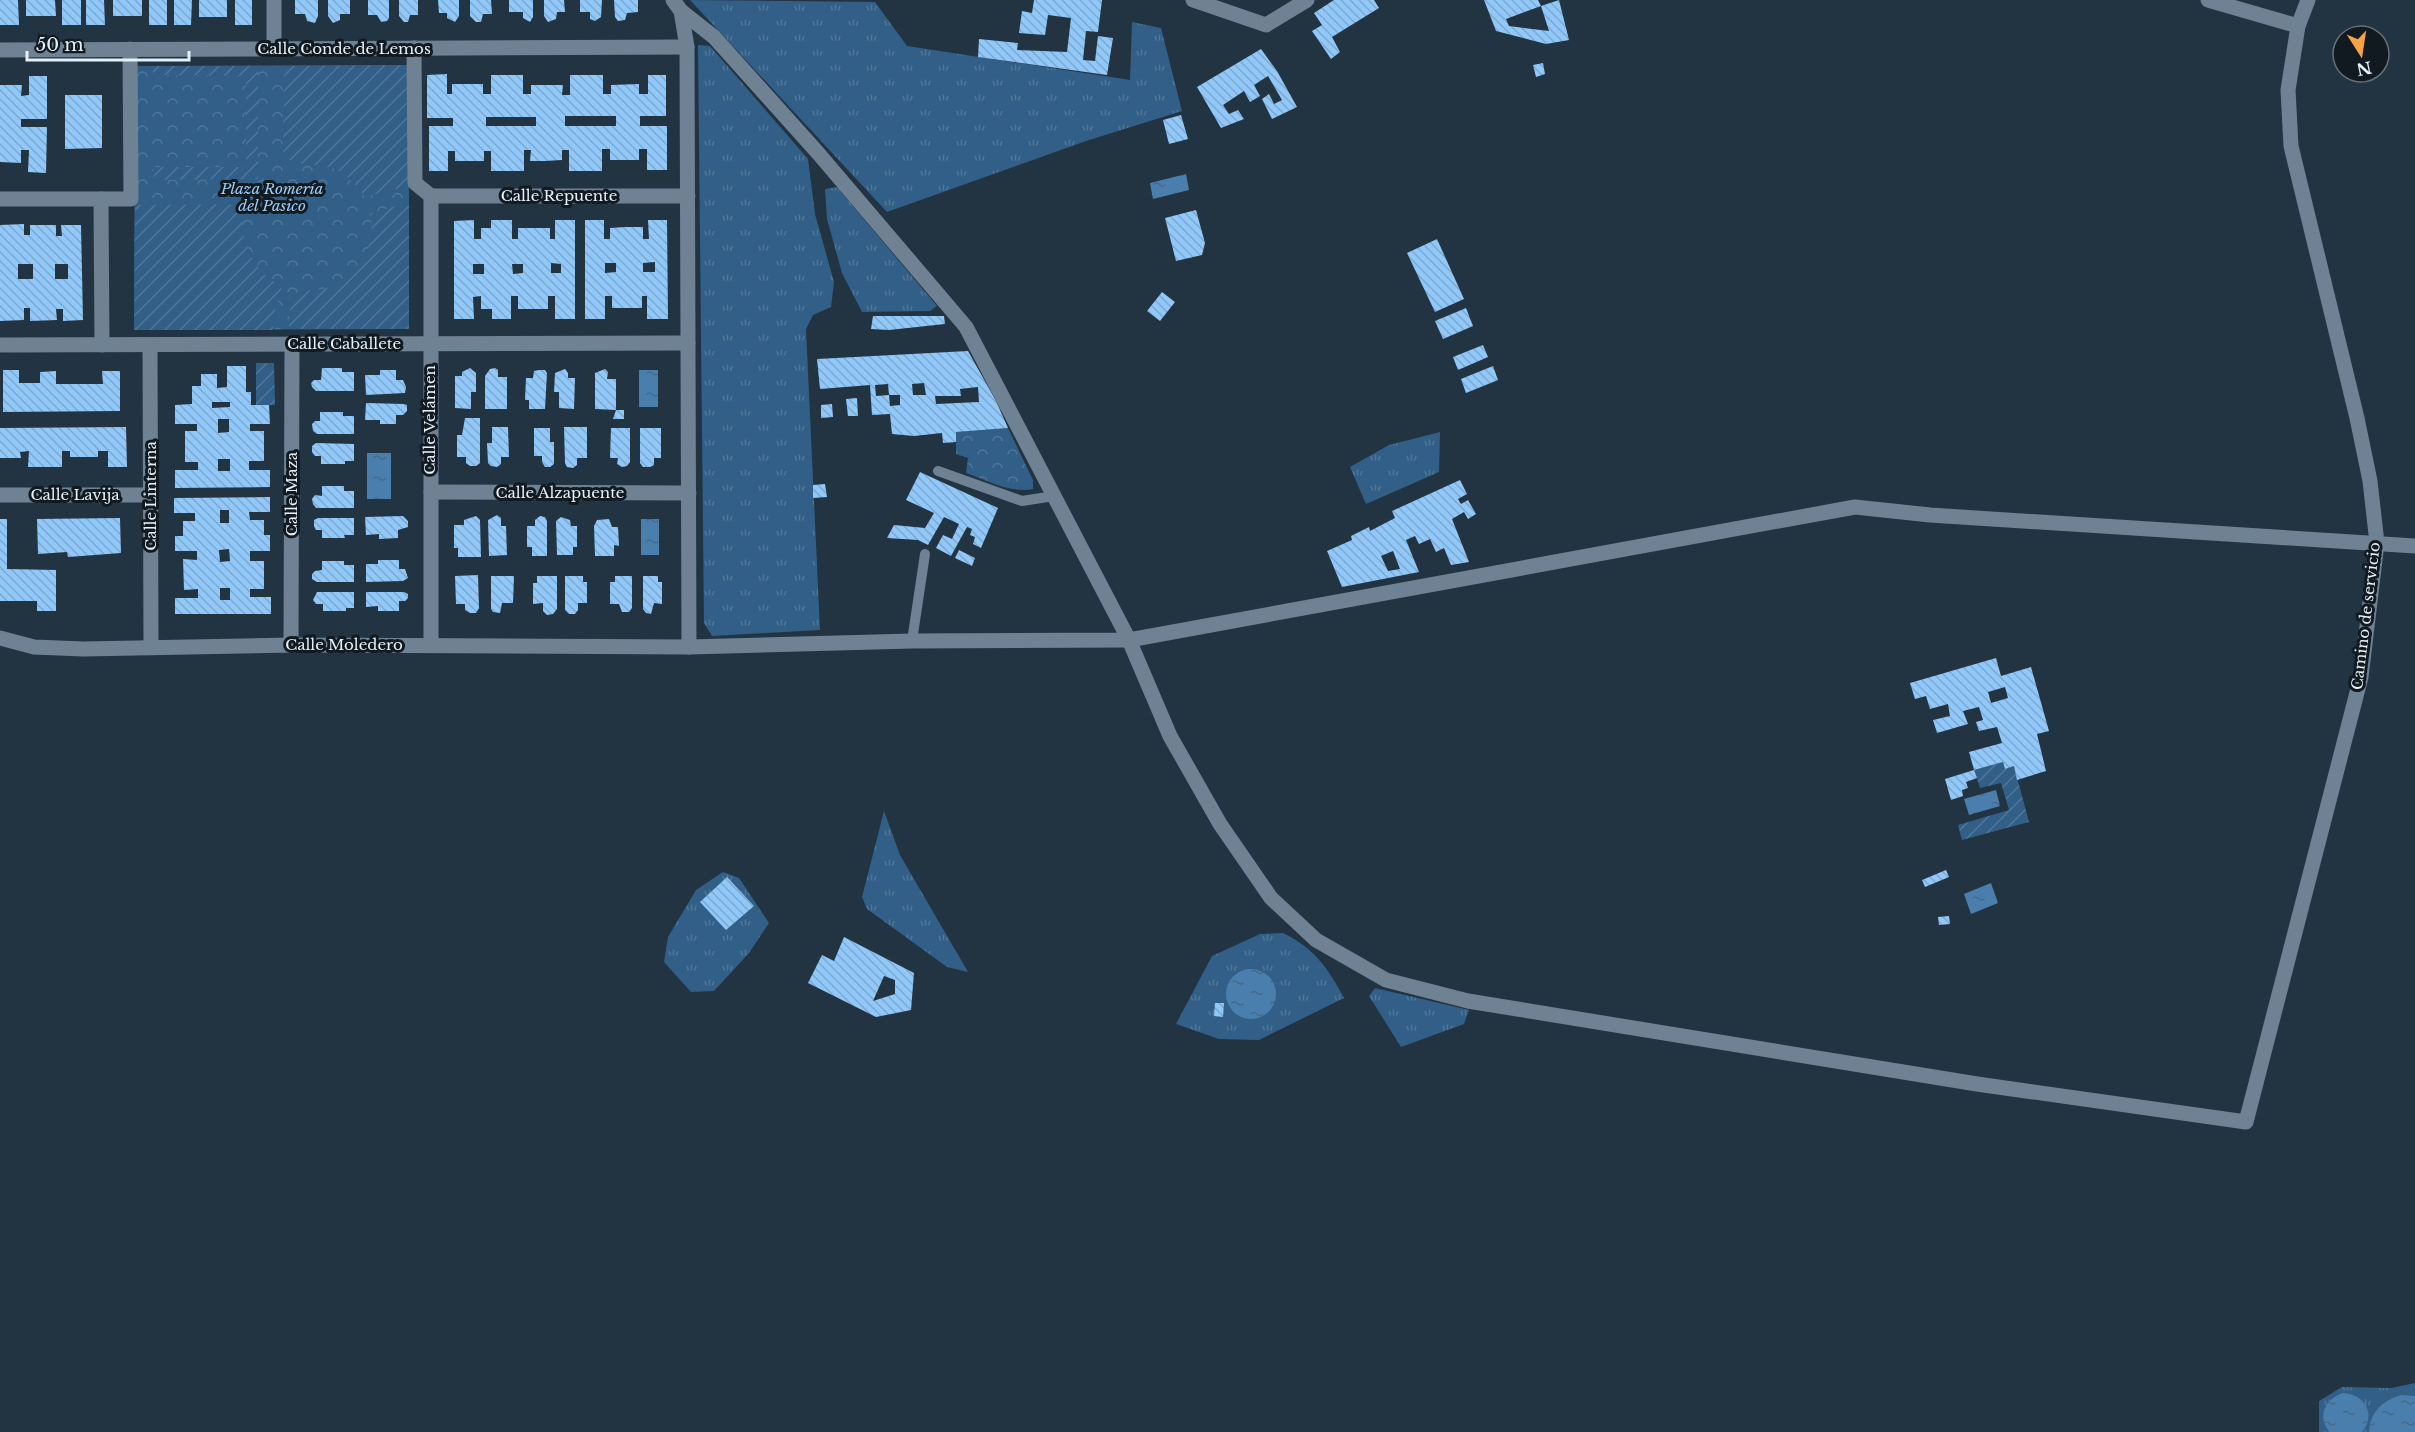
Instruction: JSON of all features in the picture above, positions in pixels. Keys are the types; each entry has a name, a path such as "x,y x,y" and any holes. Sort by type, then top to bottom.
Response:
{"street":[{"path":"274,0 274,49"},
{"path":"1193,0 1266,25 1306,0"},
{"path":"2208,0 2298,26"},
{"name":"Camino de servicio","path":"1129,640 1170,736 1220,824 1270,898 1316,940 1386,980 1478,1003 1977,1084 2246,1122 2361,677 2377,543 2370,481 2357,418 2291,146 2288,90 2298,26 2308,0"},
{"path":"677,6 687,47 689,647"},
{"path":"677,6 714,37 818,153 966,327 1129,640"},
{"name":"Calle Conde de Lemos","path":"0,50 687,47"},
{"path":"414,48 415,183 431,196"},
{"path":"0,199 131,199 130,50"},
{"name":"Calle Repuente","path":"431,196 688,196"},
{"name":"Calle Velámen","path":"431,196 431,645"},
{"path":"101,198 102,345"},
{"name":"Calle Caballete","path":"0,345 688,343"},
{"name":"Calle Maza","path":"291,645 292,344"},
{"name":"Calle Linterna","path":"150,345 151,646"},
{"name":"Calle Alzapuente","path":"431,492 689,493"},
{"name":"Calle Lavija","path":"0,495 151,495"},
{"name":"Calle Moledero","path":"0,638 34,647 83,649 291,645 689,647 912,641 1129,640 1855,507 1930,515 2415,546"}],"lane":[{"path":"938,471 1022,501 1054,496"},
{"path":"912,641 925,554"}],"green space":[{"path":"690,0 875,2 907,46 1130,80 1132,22 1161,28 1182,111 1086,141 887,212"},
{"path":"698,45 710,46 808,159 815,214 834,282 831,307 813,315 806,329 820,630 712,636 704,623"},
{"name":"Plaza Romería del Pasico","path":"409,65 409,329 134,330 135,66"},
{"path":"409,65 409,190 394,189 365,197 352,181 330,167 299,163 285,158 283,150 284,66"},
{"path":"153,66 258,66 258,179 154,180 153,167 246,167 246,76 153,75"},
{"path":"837,187 937,306 930,311 862,312 842,273 827,219 825,189"},
{"path":"229,204 238,208 240,212 246,245 252,260 262,273 282,286 273,317 273,330 134,330 135,205"},
{"path":"396,206 409,206 409,329 289,329 289,314 297,292 330,287 349,275 364,257 369,246 372,224 369,214"},
{"path":"256,363 274,363 275,405 256,405"},
{"path":"1008,428 1033,480 1033,489 1016,490 966,473 968,458 956,454 956,432"},
{"path":"1440,432 1439,472 1366,504 1350,467 1389,445"},
{"path":"2003,762 2005,769 2014,766 2029,822 1962,840 1958,825 2009,810 2001,783 1980,788 1974,770"},
{"path":"884,811 900,855 968,972 947,967 867,909 862,897"},
{"path":"723,872 739,878 769,923 749,953 714,991 691,992 664,962 668,937 696,890"},
{"path":"1283,933 1312,952 1332,977 1344,998 1259,1040 1219,1039 1176,1024 1212,956 1260,934"},
{"path":"1375,988 1469,1010 1464,1024 1401,1047 1369,996"},
{"path":"2415,1383 2415,1432 2319,1432 2319,1401 2342,1387 2391,1388"}],"water":[{"path":"1186,174 1189,190 1153,199 1150,183"},
{"path":"639,370 658,370 658,407 639,407"},
{"path":"367,453 391,453 391,499 367,499"},
{"path":"641,519 659,519 659,555 641,555"},
{"path":"1996,790 2000,806 1969,815 1964,799"},
{"path":"1991,883 1998,903 1971,914 1964,894"},
{"path":"1251,969 1269,976 1276,994 1269,1012 1251,1019 1233,1012 1226,994 1233,976"},
{"path":"2343,1393 2357,1397 2366,1406 2368,1418 2362,1432 2330,1432 2326,1426 2324,1409 2331,1400"},
{"path":"2401,1395 2415,1396 2415,1432 2369,1432 2378,1408 2388,1400"}],"building":[{"path":"0,0 18,0 19,25 0,25"},
{"path":"26,0 55,0 56,16 26,16"},
{"path":"62,0 81,0 81,25 62,25"},
{"path":"86,0 104,0 105,25 86,25"},
{"path":"113,0 142,0 142,16 113,16"},
{"path":"149,0 167,0 167,25 149,25"},
{"path":"174,0 192,0 191,25 174,25"},
{"path":"199,0 227,0 227,17 199,17"},
{"path":"235,0 252,0 252,25 235,25"},
{"path":"295,0 318,0 318,16 315,23 307,21 305,14 295,14"},
{"path":"328,0 350,0 350,14 340,14 340,20 333,23 328,16"},
{"path":"368,0 389,0 387,21 381,22 377,15 368,15"},
{"path":"399,0 418,0 418,15 410,15 408,22 404,22 399,16"},
{"path":"438,0 459,0 459,16 455,22 447,18 447,13 439,13"},
{"path":"470,0 491,0 492,14 483,14 481,22 476,22 470,16"},
{"path":"509,0 533,0 533,17 530,22 523,18 523,12 509,12"},
{"path":"544,0 564,0 565,12 557,12 556,19 548,22 544,16"},
{"path":"580,0 602,0 601,17 595,21 590,19 590,12 580,12"},
{"path":"614,0 638,0 638,12 627,13 625,20 618,21 615,17"},
{"path":"1034,0 1102,0 1098,32 1086,31 1083,60 1095,61 1098,36 1113,38 1107,75 978,57 979,39 1018,43 1017,50 1067,52 1071,18 1048,15 1045,35 1019,33 1022,11 1032,13"},
{"path":"1334,0 1374,0 1379,8 1332,37 1340,52 1331,59 1312,31 1322,25 1314,13"},
{"path":"1484,0 1538,0 1541,6 1559,0 1569,40 1546,44 1496,31","holes":["1541,6 1549,31 1509,26 1506,19"]},
{"path":"1261,49 1277,71 1297,107 1272,119 1262,99 1269,94 1274,104 1282,100 1268,76 1254,85 1260,96 1250,102 1244,91 1223,105 1229,114 1238,110 1244,119 1221,128 1197,87"},
{"path":"1543,63 1545,74 1536,77 1533,65"},
{"path":"447,74 447,94 452,94 452,84 483,84 483,94 491,94 491,75 523,75 523,94 531,94 531,85 563,85 562,95 570,95 570,75 603,75 603,94 611,94 611,85 639,84 639,94 648,94 648,75 666,75 666,116 640,116 640,126 667,126 667,170 647,170 647,149 639,149 639,160 610,160 610,149 602,149 602,171 569,171 569,150 562,150 562,160 530,161 531,150 524,150 524,171 491,171 491,151 484,151 484,161 455,161 455,151 448,151 448,171 429,171 429,126 453,126 453,118 427,118 427,75","holes":["565,116 616,116 616,126 565,126","486,117 536,117 536,126 486,126"]},
{"path":"29,76 47,76 47,119 21,119 21,127 47,127 46,173 28,172 29,150 21,150 21,163 0,162 0,85 22,85 21,96 29,95"},
{"path":"65,95 102,95 102,148 65,149"},
{"path":"1181,115 1188,139 1169,144 1163,120"},
{"path":"1196,210 1205,243 1202,255 1176,261 1165,218"},
{"path":"474,220 474,239 481,239 481,228 491,228 491,220 512,220 512,239 518,239 518,228 550,228 550,239 555,239 555,220 575,220 575,319 555,319 555,296 548,296 548,309 518,309 518,296 511,296 511,319 492,319 492,309 481,309 481,296 473,297 474,319 454,319 454,221","holes":["551,263 561,264 561,273 551,273","473,264 484,264 484,274 473,274","512,264 523,264 523,273 513,274"]},
{"path":"585,220 604,220 604,239 610,239 610,228 643,227 643,239 649,239 648,220 667,220 668,319 647,319 647,296 642,296 642,308 612,308 612,296 605,296 605,319 585,319","holes":["655,262 655,272 643,272 643,263","605,263 616,263 616,272 605,273"]},
{"path":"24,224 24,235 30,235 30,225 56,225 56,236 62,236 61,225 81,225 83,320 63,321 63,309 56,309 57,320 30,321 30,308 24,308 24,320 0,321 0,225","holes":["18,264 33,264 33,279 18,279","55,264 68,264 68,279 55,279"]},
{"path":"1437,239 1464,299 1435,312 1407,253"},
{"path":"1162,292 1175,302 1160,321 1147,311"},
{"path":"1466,308 1473,326 1443,339 1435,321"},
{"path":"873,316 944,316 945,324 889,330 871,329"},
{"path":"1483,345 1488,357 1458,370 1453,357"},
{"path":"968,351 1008,428 956,432 956,442 943,443 942,433 914,436 892,434 890,414 872,415 870,385 820,389 817,359","holes":["924,383 926,395 913,395 912,384","888,384 889,395 876,396 875,385","978,387 979,402 936,404 935,396 961,396 960,389","889,395 900,395 900,405 890,406"]},
{"path":"227,366 246,366 246,392 251,392 251,405 269,405 270,424 250,424 250,431 264,431 264,461 249,461 249,470 270,470 270,487 175,488 175,470 198,470 198,462 185,462 185,431 197,431 197,424 175,424 175,405 192,404 192,386 201,386 201,374 217,374 217,388 227,387","holes":["212,402 230,402 230,407 212,408","218,419 229,419 229,432 218,433","218,459 230,459 230,471 218,471"]},
{"path":"1493,366 1498,380 1466,393 1461,379"},
{"path":"322,368 342,368 342,372 354,372 354,391 316,391 311,383 314,380 321,380"},
{"path":"470,368 476,373 476,392 471,392 471,409 455,408 455,376 462,376 462,372"},
{"path":"490,369 498,370 498,377 507,377 507,409 485,409 485,376"},
{"path":"565,369 568,378 575,378 574,409 559,408 559,392 554,392 555,373"},
{"path":"605,369 608,372 607,379 616,379 616,410 595,409 595,373"},
{"path":"3,370 19,370 19,383 40,383 40,372 56,371 56,384 103,384 102,371 120,371 120,411 3,412"},
{"path":"380,370 396,370 396,380 403,380 406,387 405,393 366,395 365,375 380,375"},
{"path":"545,370 547,373 545,409 529,409 529,400 525,400 526,378 533,378 534,371"},
{"path":"857,398 858,416 848,416 846,399"},
{"path":"366,403 404,404 407,405 407,411 403,415 396,415 396,424 380,424 380,420 365,420"},
{"path":"832,404 833,417 821,418 821,405"},
{"path":"616,410 624,410 624,419 613,419"},
{"path":"320,412 343,412 343,416 354,416 354,434 317,434 313,431 312,424 320,421"},
{"path":"465,418 480,418 480,463 476,466 466,463 466,457 457,457 457,435 462,435"},
{"path":"126,427 127,467 108,467 108,451 98,451 98,457 70,457 70,451 62,451 62,467 28,467 29,451 20,452 21,458 0,458 0,428"},
{"path":"492,427 508,427 509,457 501,457 501,464 497,467 488,463 487,443 492,443"},
{"path":"564,427 587,427 587,458 577,458 577,465 573,468 567,467 565,463"},
{"path":"534,428 550,428 550,442 554,442 554,464 550,467 545,467 542,456 534,456"},
{"path":"611,428 630,428 630,462 627,466 622,467 617,464 618,458 610,458"},
{"path":"640,428 661,428 661,458 654,458 654,465 650,467 643,467 640,463"},
{"path":"316,443 354,444 354,461 345,461 345,464 321,464 321,456 315,456 312,452 312,446"},
{"path":"920,472 998,508 981,548 973,544 975,537 970,535 972,529 967,527 951,556 936,548 943,535 952,539 959,524 944,517 928,545 918,540 887,538 894,525 925,528 934,513 906,500"},
{"path":"1460,480 1467,494 1458,499 1461,504 1468,500 1476,514 1468,519 1464,512 1452,519 1469,562 1451,565 1444,548 1436,552 1430,539 1419,544 1415,536 1406,540 1419,572 1342,587 1327,551 1352,540 1351,536 1369,527 1370,531 1395,518 1392,511","holes":["1393,551 1400,569 1388,571 1381,556"]},
{"path":"825,484 827,497 813,498 813,485"},
{"path":"322,486 344,486 344,491 354,491 354,508 316,508 312,499 315,495 322,496"},
{"path":"270,497 270,512 249,512 250,520 264,520 264,535 270,535 270,551 250,551 250,561 264,561 264,589 250,589 250,597 271,597 271,614 175,614 175,598 198,598 198,589 184,590 183,559 197,560 197,551 175,551 175,536 183,536 183,521 195,521 195,513 174,513 174,498","holes":["220,510 229,510 229,523 220,523","229,549 230,561 220,562 219,550","220,588 230,588 230,600 220,600"]},
{"path":"497,515 501,518 501,526 506,526 507,555 489,556 488,520"},
{"path":"403,516 408,521 408,527 398,530 398,538 379,539 379,534 366,535 365,517"},
{"path":"476,516 480,520 481,557 458,557 458,548 454,548 454,525 464,525 464,520"},
{"path":"540,516 545,517 547,521 547,556 532,556 532,547 527,547 527,526 535,526 535,520"},
{"path":"561,517 570,520 571,526 577,526 577,547 573,547 573,555 557,555 556,521"},
{"path":"120,518 121,553 68,557 67,552 38,554 37,519"},
{"path":"354,518 354,535 344,535 345,538 322,538 322,530 316,530 314,526 314,520"},
{"path":"0,519 7,519 7,569 56,570 56,611 37,611 37,601 0,601"},
{"path":"609,519 612,527 618,527 619,546 614,545 614,556 595,556 594,526 597,520"},
{"path":"959,550 975,558 972,566 955,558"},
{"path":"378,560 399,560 399,569 405,569 408,578 403,581 366,582 366,564 378,564"},
{"path":"322,561 344,561 344,565 354,565 354,582 317,582 312,579 315,571 322,570"},
{"path":"478,575 479,608 476,613 470,613 465,610 465,604 456,604 455,576"},
{"path":"491,576 514,576 513,603 502,603 500,613 493,612 491,609"},
{"path":"537,576 557,576 557,609 553,614 547,615 543,611 543,603 533,604 533,583 537,583"},
{"path":"565,576 583,576 583,582 587,582 587,603 578,603 578,610 575,614 569,614 565,610"},
{"path":"615,576 632,576 632,608 629,612 622,612 619,604 610,604 610,582 615,582"},
{"path":"643,576 658,576 658,582 662,582 662,604 654,603 651,614 646,613 643,609"},
{"path":"317,592 354,592 354,608 346,608 346,611 323,611 323,604 316,604 313,600"},
{"path":"366,592 404,592 408,594 408,598 405,601 399,601 399,611 378,611 378,606 366,607"},
{"path":"1996,658 2001,676 2031,667 2049,731 2037,734 2046,771 2017,780 2014,766 2005,769 2003,762 1974,770 1969,752 2002,743 1997,727 1979,731 1976,722 1983,720 1979,707 1963,711 1968,724 1937,733 1933,720 1950,716 1948,704 1930,709 1926,696 1915,699 1910,683","holes":["2005,687 2008,698 1991,703 1988,692"]},
{"path":"1974,770 1977,778 1966,782 1968,788 1962,790 1963,796 1951,800 1945,779"},
{"path":"1946,870 1949,877 1925,887 1922,880"},
{"path":"727,877 754,906 726,930 700,902"},
{"path":"1949,916 1950,924 1939,925 1938,917"},
{"path":"844,937 914,973 911,1010 876,1017 808,983 822,955 834,961","holes":["884,976 895,980 895,994 873,1001"]},
{"path":"1215,1003 1224,1003 1223,1017 1214,1016"}]}
